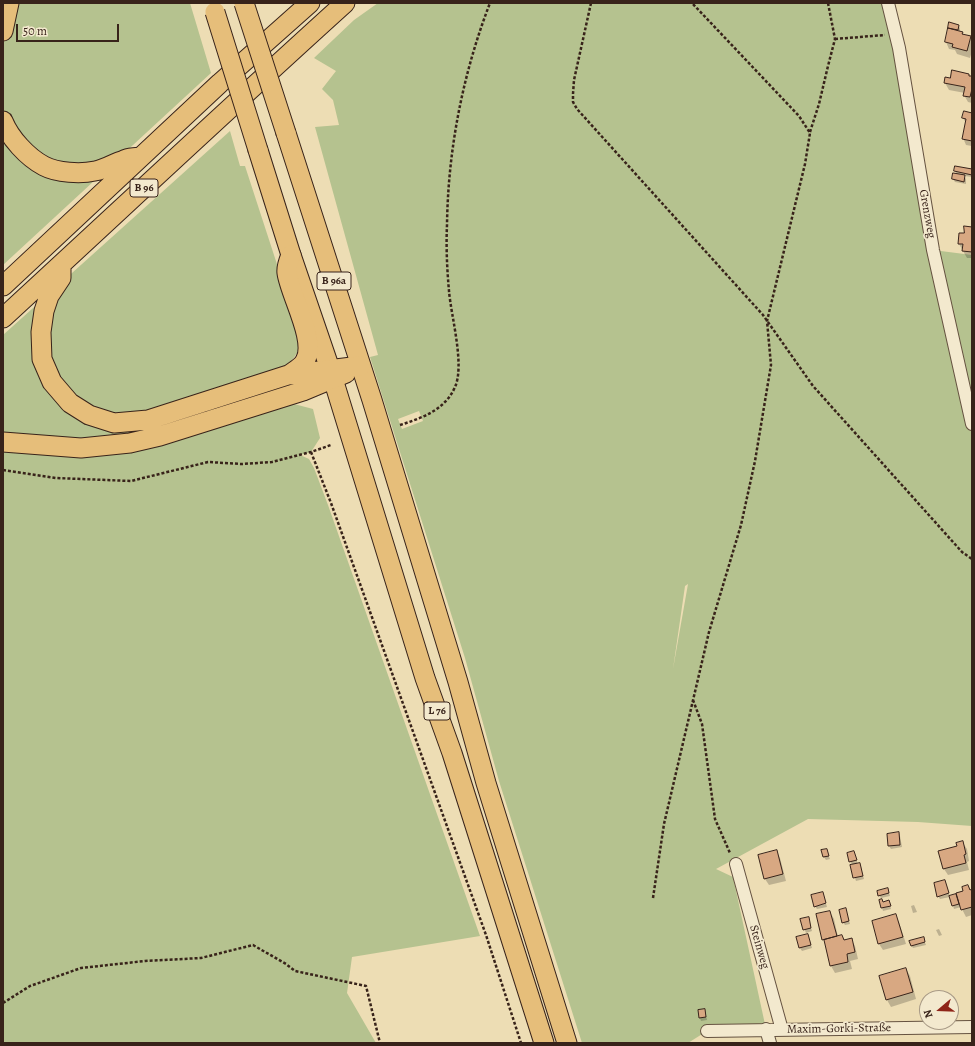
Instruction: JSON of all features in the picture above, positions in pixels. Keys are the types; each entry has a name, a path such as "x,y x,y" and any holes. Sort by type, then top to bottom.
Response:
{"main road":[{"path":"3,32 9,3"},
{"name":"B 96a","path":"244,3 308,196 360,366"},
{"name":"B 96","path":"3,286 220,83 310,3"},
{"name":"B 96","path":"3,318 61,266 227,110 345,3"},
{"path":"214,7 291,255 331,374"},
{"path":"3,121 14,140 44,166 73,174 95,172 124,159 142,156"},
{"path":"288,375 304,363 308,357 308,338 287,272 291,255"},
{"path":"61,266 61,278 49,296 44,311 41,332 42,359 52,382 70,403 89,416 114,423 148,420 288,375 331,374 360,366"},
{"name":"L 76","path":"360,366 458,682 486,783 567,1043"},
{"path":"3,442 82,448 130,443 160,436 303,391 331,374"},
{"name":"L 76","path":"331,374 425,678 452,753 544,1043"}],"street":[{"name":"Grenzweg","path":"888,3 899,48 933,250 972,424"},
{"name":"Steinweg","path":"736,864 782,1030"},
{"name":"Maxim-Gorki-Straße","path":"707,1031 972,1027"},
{"path":"766,1029 770,1043"}],"path":[{"path":"400,425 426,416 438,408 448,398 456,386 459,363 449,291 447,225 452,156 461,100 480,30 490,3"},
{"path":"591,3 572,94 577,109 767,321 813,386 962,552 972,559"},
{"path":"692,3 799,116 810,133"},
{"path":"653,898 664,824 709,632 741,525 755,461 771,365 767,321 805,164 810,133 819,104 835,39 828,3"},
{"path":"835,39 884,35 894,29"},
{"path":"4,471 56,478 131,481 208,462 242,464 272,462 331,445"},
{"path":"311,452 331,503 481,920 521,1043"},
{"path":"693,700 702,724 715,819 736,864"},
{"path":"3,1003 30,986 82,968 145,961 201,958 253,946 286,964 295,971 366,986 380,1043"}],"green space":[{"path":"3,3 190,3 211,73 3,265"},
{"path":"378,3 888,3 933,250 972,255 972,826 918,822 808,819 716,869 733,877 766,1029 707,1031 688,1043 582,1043 499,781 465,658 370,357 378,355 315,127 339,125 333,100 322,89 336,71 314,58 354,20","holes":["419,411 423,421 402,429 398,419","688,584 673,669 685,586"]},
{"path":"230,131 240,166 245,166 301,338 299,348 295,356 282,369 294,404 313,409 320,438 311,452 300,455 309,459 328,505 480,936 352,957 347,993 376,1043 3,1043 3,335"}],"building":[{"path":"949,22 959,25 958,30 948,28"},
{"path":"948,28 971,36 967,51 952,47 953,44 945,42"},
{"path":"952,70 972,76 972,89 970,97 963,96 965,87 944,83 945,77 950,78"},
{"path":"964,111 972,113 972,141 962,139 966,119 962,118"},
{"path":"955,166 972,169 972,175 954,171"},
{"path":"953,173 965,175 964,182 952,179"},
{"path":"964,226 972,227 972,252 962,251 963,244 958,244 959,233 964,233"},
{"path":"899,832 900,845 888,846 887,834"},
{"path":"963,841 966,854 964,855 966,863 943,869 938,851 957,846 956,843"},
{"path":"827,849 829,856 823,857 821,850"},
{"path":"777,850 783,874 764,879 758,855"},
{"path":"854,851 857,860 849,862 847,853"},
{"path":"860,863 863,876 853,878 850,865"},
{"path":"945,880 949,893 937,897 934,883"},
{"path":"968,885 970,890 972,889 972,907 961,910 956,893 963,891 962,887"},
{"path":"888,888 889,893 878,896 877,891"},
{"path":"823,892 826,903 814,907 811,895"},
{"path":"956,894 959,904 952,906 949,896"},
{"path":"882,899 883,902 889,900 891,906 881,908 879,900"},
{"path":"846,908 849,921 842,923 839,910"},
{"path":"830,911 837,936 822,940 816,914"},
{"path":"896,914 903,937 878,944 872,921"},
{"path":"809,917 811,928 803,930 800,919"},
{"path":"808,934 811,945 799,948 796,937"},
{"path":"842,935 844,940 852,938 855,952 847,954 848,962 830,966 824,940"},
{"path":"924,937 925,942 911,946 909,941"},
{"path":"906,968 913,992 886,1000 879,976"},
{"path":"705,1009 706,1017 699,1018 698,1010"}]}
